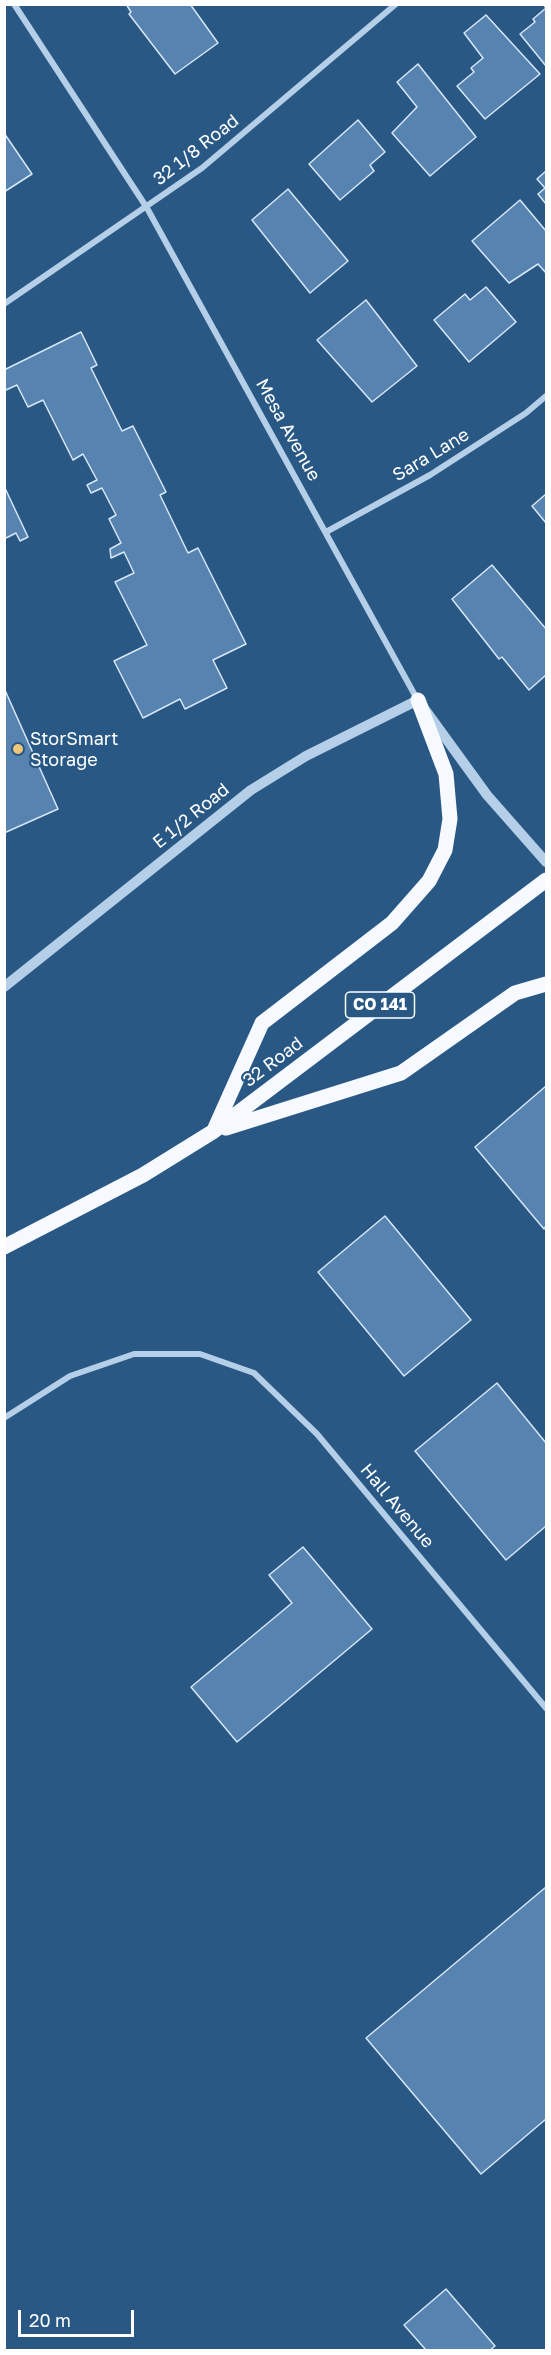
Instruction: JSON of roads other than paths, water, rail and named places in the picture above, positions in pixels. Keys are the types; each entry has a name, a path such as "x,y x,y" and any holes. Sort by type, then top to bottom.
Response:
{"main road":[{"path":"214,1131 262,1023 392,923 429,881 445,850 450,819 446,774 418,700"},
{"name":"32 Road","path":"4,1247 142,1175 214,1131 546,880"},
{"path":"214,1131 400,1073 515,993 546,984"}],"street":[{"name":"Mesa Avenue","path":"14,4 147,208 418,700 487,795 546,862"},
{"name":"32 1/8 Road","path":"4,304 147,208 202,168 396,4"},
{"name":"Sara Lane","path":"326,532 430,475 526,413 546,396"},
{"name":"E 1/2 Road","path":"4,987 251,790 306,756 418,700"},
{"name":"Hall Avenue","path":"4,1418 70,1376 134,1354 200,1354 254,1373 316,1434 546,1708"}],"place":[{"name":"StorSmart Storage","path":"18,749"}]}
